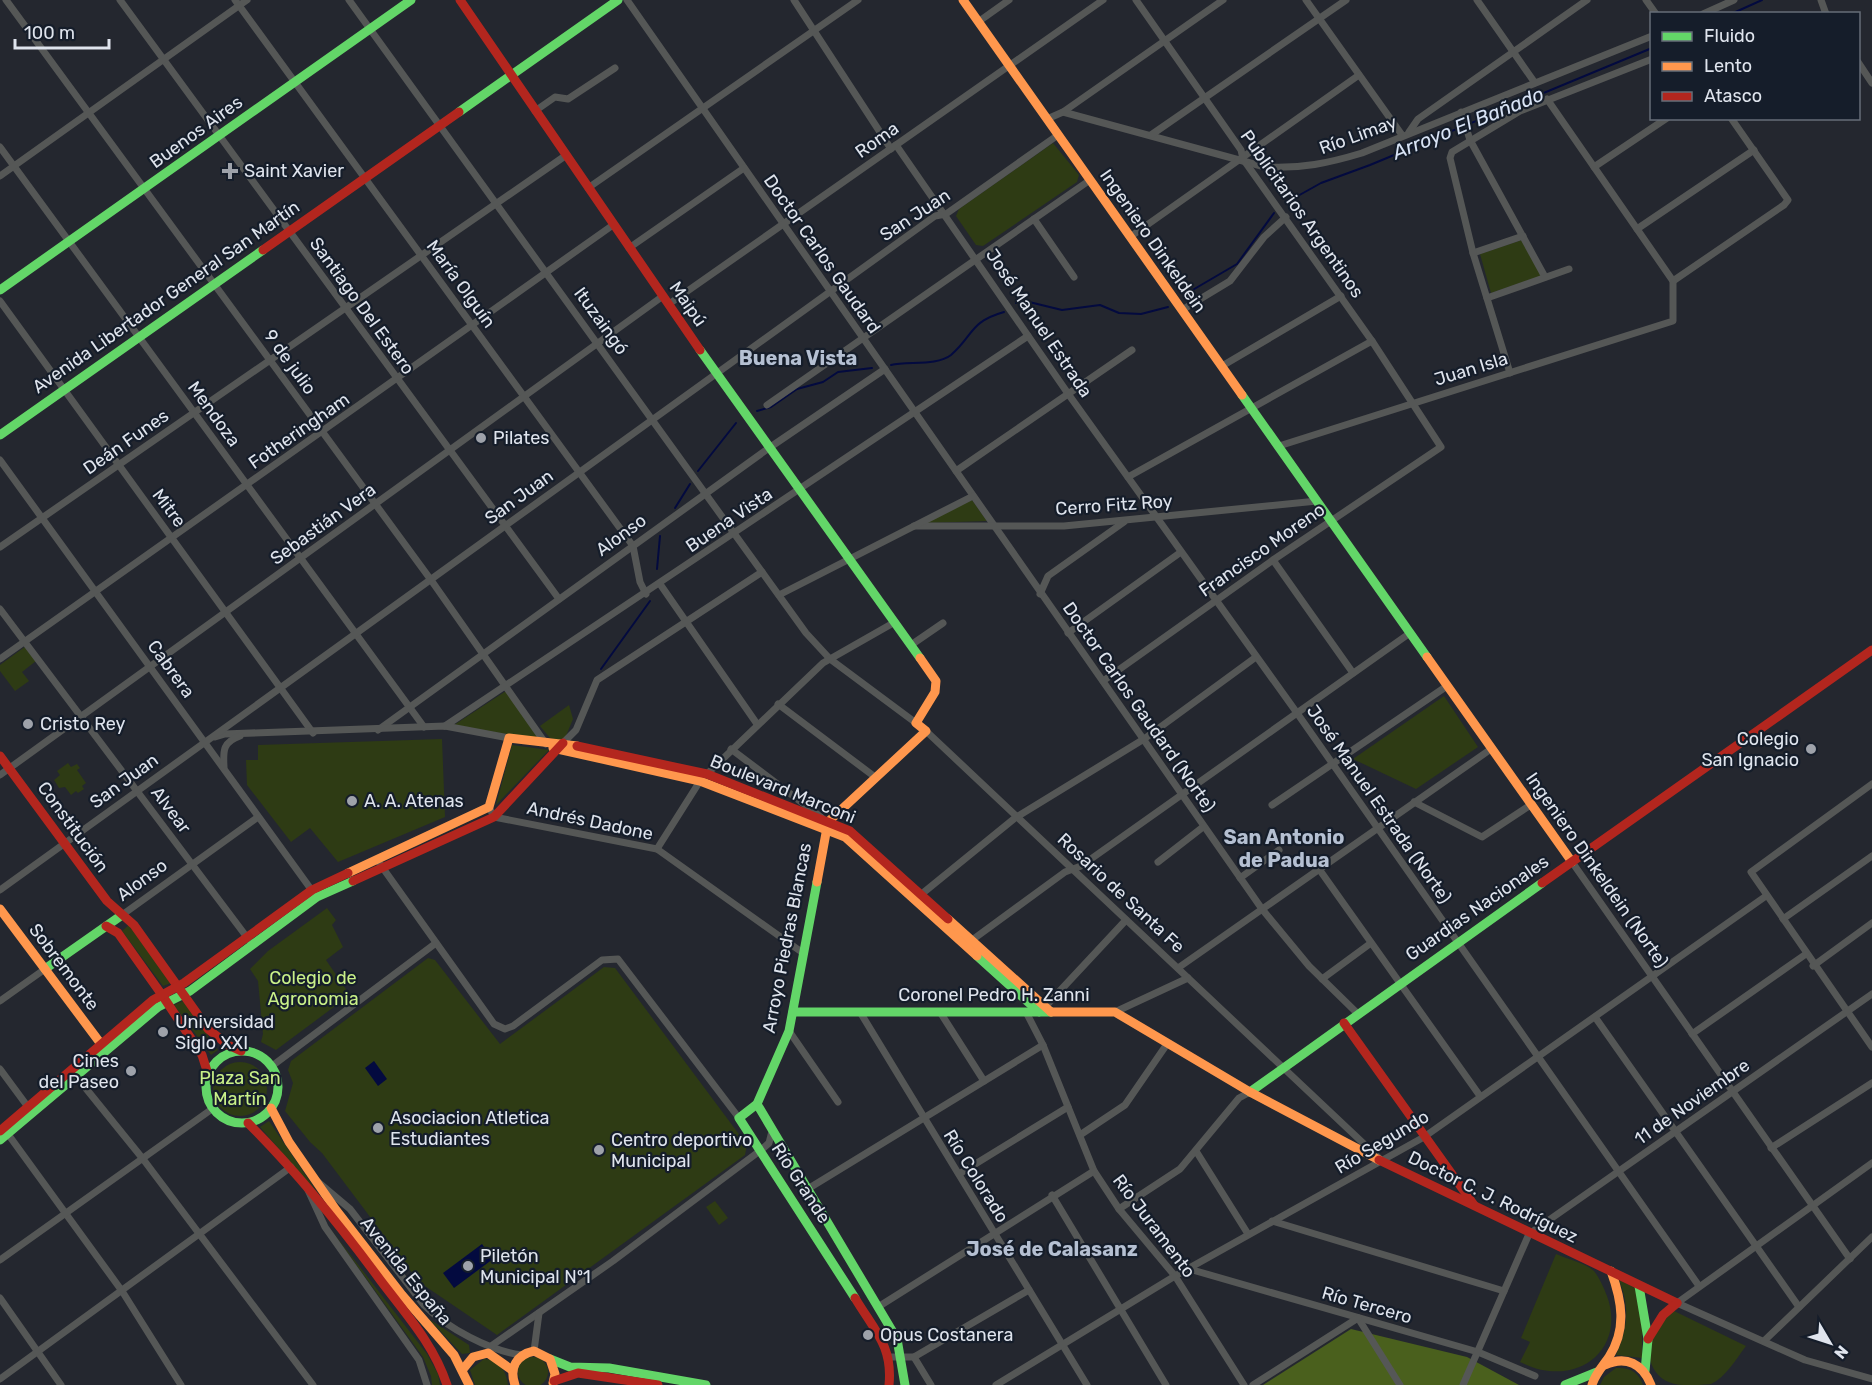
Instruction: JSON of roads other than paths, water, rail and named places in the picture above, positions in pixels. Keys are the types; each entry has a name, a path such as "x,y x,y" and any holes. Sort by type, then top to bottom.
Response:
{"main road":[{"name":"Buenos Aires","path":"0,290 411,0"},
{"name":"Maipú","path":"460,0 565,156 769,448 895,622 937,686 916,723"},
{"name":"Avenida Libertador General San Martín","path":"0,435 618,0"},
{"name":"Ingeniero Dinkeldein","path":"963,0 1317,501"},
{"name":"Ingeniero Dinkeldein (Norte)","path":"1317,501 1572,862"},
{"name":"Guardias Nacionales","path":"1250,1092 1401,982 1872,650"},
{"name":"Rosario de Santa Fe","path":"916,723 926,731"},
{"path":"827,826 875,777 926,731"},
{"name":"Boulevard Marconi","path":"509,738 703,778 859,838 919,897 1045,1010"},
{"path":"380,863 489,807 509,738"},
{"path":"3,1133 73,1073 101,1044 164,999 181,990 314,893 380,863 494,817 560,747"},
{"name":"Constitución","path":"0,756 107,901 122,915"},
{"name":"Arroyo Piedras Blancas","path":"739,1118 757,1104 789,1031 827,826"},
{"name":"Sobremonte","path":"0,909 101,1044"},
{"path":"106,926 118,933 202,1055 208,1074 206,1098 212,1108 230,1122 248,1123 263,1117 272,1108 278,1087 272,1066 253,1052 241,1051 228,1046 208,1029 134,925 122,915"},
{"name":"Alonso","path":"45,969 122,915"},
{"path":"3,1133 28,1107 158,1007 164,999"},
{"name":"Coronel Pedro H. Zanni","path":"793,1012 1026,1012 1045,1010 1114,1012"},
{"name":"Doctor C. J. Rodríguez","path":"1114,1012 1250,1092 1382,1162 1677,1304"},
{"path":"1344,1023 1475,1207"},
{"path":"208,1074 221,1057 241,1051"},
{"name":"Río Grande","path":"757,1104 806,1190 897,1339 905,1385"},
{"name":"Avenida España","path":"272,1108 279,1127 314,1178 390,1280 464,1368 469,1385"},
{"name":"Río Grande","path":"739,1118 792,1197 889,1357"},
{"name":"Avenida España","path":"248,1123 291,1167 422,1336 437,1357 447,1385"},
{"path":"1592,1385 1619,1339 1623,1322 1622,1297 1611,1271"},
{"path":"1639,1286 1648,1339 1649,1378"},
{"path":"1648,1339 1663,1315 1677,1304"},
{"path":"464,1368 473,1357 488,1353 513,1380 522,1355 534,1351 570,1367 609,1368 706,1385"},
{"path":"889,1357 889,1385"},
{"path":"550,1359 555,1374 552,1383"},
{"path":"1565,1385 1619,1360 1629,1360 1659,1385"},
{"path":"552,1383 578,1373 658,1385"}],"street":[{"name":"9 de julio","path":"6,0 376,504 484,653 546,744"},
{"name":"Santiago Del Estero","path":"120,0 559,599"},
{"path":"0,176 164,60 237,3 246,0"},
{"name":"Ituzaingó","path":"349,0 806,633 830,659"},
{"name":"Doctor Carlos Gaudard","path":"627,0 993,524"},
{"name":"José Manuel Estrada","path":"794,0 894,147 946,214 1028,336 1156,518"},
{"path":"588,188 858,0"},
{"path":"978,22 1010,0"},
{"name":"Roma","path":"666,300 782,224 1103,0"},
{"name":"Publicitarios Argentinos","path":"1136,0 1241,150 1243,159 1372,341 1441,447"},
{"path":"1047,119 1063,112 1223,0"},
{"path":"1306,0 1359,75 1406,134 1418,119 1587,0"},
{"path":"1151,135 1346,0"},
{"path":"1477,0 1535,83"},
{"path":"1707,12 1734,0"},
{"name":"María Olguín","path":"237,3 633,546 640,582 646,594"},
{"name":"Río Limay","path":"1063,112 1243,159 1265,167 1320,166 1462,116 1535,83 1650,37"},
{"path":"1510,373 1473,253 1450,158 1452,152 1547,99 1650,60"},
{"path":"1860,65 1872,83"},
{"path":"534,111 555,96 568,99 615,68"},
{"path":"1130,237 1359,75"},
{"path":"1547,99 1673,281 1788,200 1732,120"},
{"path":"1462,116 1470,140 1545,277"},
{"path":"1594,167 1664,120"},
{"name":"San Juan","path":"0,890 935,216 946,214 1058,135"},
{"name":"Mendoza","path":"0,147 424,727"},
{"path":"1637,229 1754,150"},
{"name":"Deán Funes","path":"0,547 565,156"},
{"path":"629,248 744,168"},
{"path":"767,405 1090,180"},
{"path":"1182,310 1230,281 1264,237 1286,217"},
{"path":"1034,219 1074,277"},
{"name":"Fotheringham","path":"0,659 173,539 613,225"},
{"path":"1473,253 1523,236"},
{"path":"1486,298 1569,269"},
{"name":"Juan Isla","path":"1279,446 1673,321 1673,281"},
{"path":"1222,366 1341,296"},
{"name":"Sebastián Vera","path":"0,776 598,344 666,300"},
{"name":"Mitre","path":"0,301 314,733"},
{"name":"Buena Vista","path":"445,726 646,594 1028,336"},
{"path":"1128,477 1372,341"},
{"path":"956,471 1132,350"},
{"name":"Alonso","path":"378,730 769,448 885,369"},
{"name":"Francisco Moreno","path":"1103,681 1273,560 1441,447"},
{"name":"Cabrera","path":"0,459 314,893"},
{"path":"779,595 973,496"},
{"name":"Cerro Fitz Roy","path":"914,526 993,524 1064,526 1317,501"},
{"name":"José Manuel Estrada (Norte)","path":"1156,518 1297,713 1699,1286"},
{"path":"1040,594 1048,576 1126,521"},
{"name":"Doctor Carlos Gaudard (Norte)","path":"993,524 1262,909 1322,979 1357,1014"},
{"path":"1068,633 1181,552"},
{"path":"1273,560 1353,673"},
{"path":"560,747 576,730 597,680 762,572"},
{"path":"660,584 757,724"},
{"name":"Alvear","path":"0,609 250,941"},
{"path":"657,849 703,778 757,724 830,659 895,622"},
{"path":"911,645 944,623"},
{"path":"969,942 1181,796 1410,633"},
{"path":"919,897 1015,818 1144,739 1256,657"},
{"name":"Rosario de Santa Fe","path":"830,659 916,723"},
{"path":"1272,805 1447,686"},
{"path":"778,704 875,777"},
{"name":"Boulevard Marconi","path":"204,741 225,734 314,733 445,726 509,738"},
{"name":"Rosario de Santa Fe","path":"926,731 1015,818 1283,1066 1382,1162"},
{"path":"224,770 225,746 229,740 243,735"},
{"path":"1178,968 1491,748"},
{"path":"731,749 827,826"},
{"path":"1872,784 1751,872 1872,1047"},
{"path":"1414,802 1482,837 1532,804"},
{"path":"489,807 494,817"},
{"name":"Alonso","path":"122,915 258,817"},
{"name":"Andrés Dadone","path":"494,817 657,849 803,953"},
{"path":"1158,862 1203,827"},
{"path":"1240,878 1279,850"},
{"path":"1783,919 1872,856"},
{"name":"Ingeniero Dinkeldein (Norte)","path":"1572,862 1850,1258"},
{"path":"272,1066 436,943 380,863"},
{"path":"1319,869 1480,1096"},
{"name":"Río Segundo","path":"996,1385 1175,1276 1424,1137 1766,896"},
{"path":"1045,1010 1126,920"},
{"path":"1814,966 1872,923"},
{"name":"Río Grande","path":"436,943 494,1024 505,1029 602,960 612,958 624,964 724,1102 739,1118"},
{"path":"1322,979 1371,943"},
{"path":"1692,1034 1806,954"},
{"path":"0,1001 45,969"},
{"name":"Coronel Pedro H. Zanni","path":"1114,1012 1188,978"},
{"name":"11 de Noviembre","path":"1528,1234 1872,994"},
{"name":"Río Colorado","path":"860,1012 1087,1385"},
{"path":"940,1012 984,1081"},
{"name":"Río Juramento","path":"1026,1012 1043,1045 1094,1171 1119,1209 1175,1276 1244,1385"},
{"path":"1595,1017 1799,1307"},
{"path":"789,1031 838,1102"},
{"path":"1080,1135 1125,1105 1167,1044"},
{"path":"806,1190 1043,1045"},
{"path":"0,1069 28,1107"},
{"path":"73,1073 142,1159 313,1385"},
{"path":"1772,1148 1872,1083"},
{"path":"1119,1209 1180,1169 1239,1098 1250,1092"},
{"path":"958,1174 1068,1107"},
{"path":"0,1260 212,1108"},
{"path":"490,1346 539,1313 761,1150 769,1143 772,1131"},
{"path":"3,1133 67,1214 122,1291 181,1385"},
{"path":"1196,1151 1248,1234"},
{"path":"1677,1304 1872,1163"},
{"path":"0,1379 291,1167"},
{"path":"878,1307 1094,1171"},
{"name":"Avenida España","path":"314,1178 350,1209 424,1305 452,1327 490,1346 522,1355"},
{"name":"Avenida España","path":"307,1188 325,1227 419,1360 427,1385"},
{"path":"1052,1196 1166,1385"},
{"path":"1272,1221 1504,1291"},
{"path":"1463,1385 1528,1234"},
{"path":"1764,1341 1872,1237"},
{"name":"Río Tercero","path":"1189,1269 1478,1352 1535,1376"},
{"path":"889,1357 914,1357 1029,1290"},
{"path":"0,1298 62,1385"},
{"name":"Doctor C. J. Rodríguez","path":"1677,1304 1805,1360 1872,1379"},
{"path":"534,1351 539,1313"},
{"path":"1253,1385 1358,1318 1400,1385"},
{"path":"507,1336 506,1348 511,1353"},
{"path":"914,1357 931,1385"}],"waterway":[{"name":"Arroyo El Bañado","path":"1735,12 1762,0"},
{"name":"Arroyo El Bañado","path":"1287,202 1321,183 1370,165 1650,49"},
{"name":"Arroyo El Bañado","path":"1184,295 1237,264 1274,213"},
{"name":"Arroyo El Bañado","path":"1016,303 1025,301 1062,310 1100,305 1119,313 1141,314 1168,307"},
{"name":"Arroyo El Bañado","path":"891,365 938,361 945,358 951,355 984,320 1004,312"},
{"name":"Arroyo El Bañado","path":"757,411 771,407 797,389 823,382 838,372 872,368"},
{"name":"Arroyo El Bañado","path":"698,471 736,423"},
{"name":"Arroyo El Bañado","path":"675,508 690,484"},
{"name":"Arroyo El Bañado","path":"657,569 660,536"},
{"name":"Arroyo El Bañado","path":"601,669 650,601"}],"place":[{"name":"Saint Xavier","path":"230,171"},
{"name":"Pilates","path":"481,438"},
{"name":"Cristo Rey","path":"28,724"},
{"name":"Colegio San Ignacio","path":"1811,749"},
{"name":"A. A. Atenas","path":"352,801"},
{"name":"Universidad Siglo XXI","path":"163,1032"},
{"name":"Cines del Paseo","path":"131,1071"},
{"name":"Asociacion Atletica Estudiantes","path":"378,1128"},
{"name":"Centro deportivo Municipal","path":"599,1150"},
{"name":"Piletón Municipal Nº1","path":"468,1266"},
{"name":"Opus Costanera","path":"868,1335"}],"district":[{"name":"Buena Vista","path":"798,358"},
{"name":"San Antonio de Padua","path":"1284,848"},
{"name":"José de Calasanz","path":"1052,1249"}],"park label":[{"name":"Colegio de Agronomia","path":"313,988"},
{"name":"Plaza San Martín","path":"240,1088"}]}
